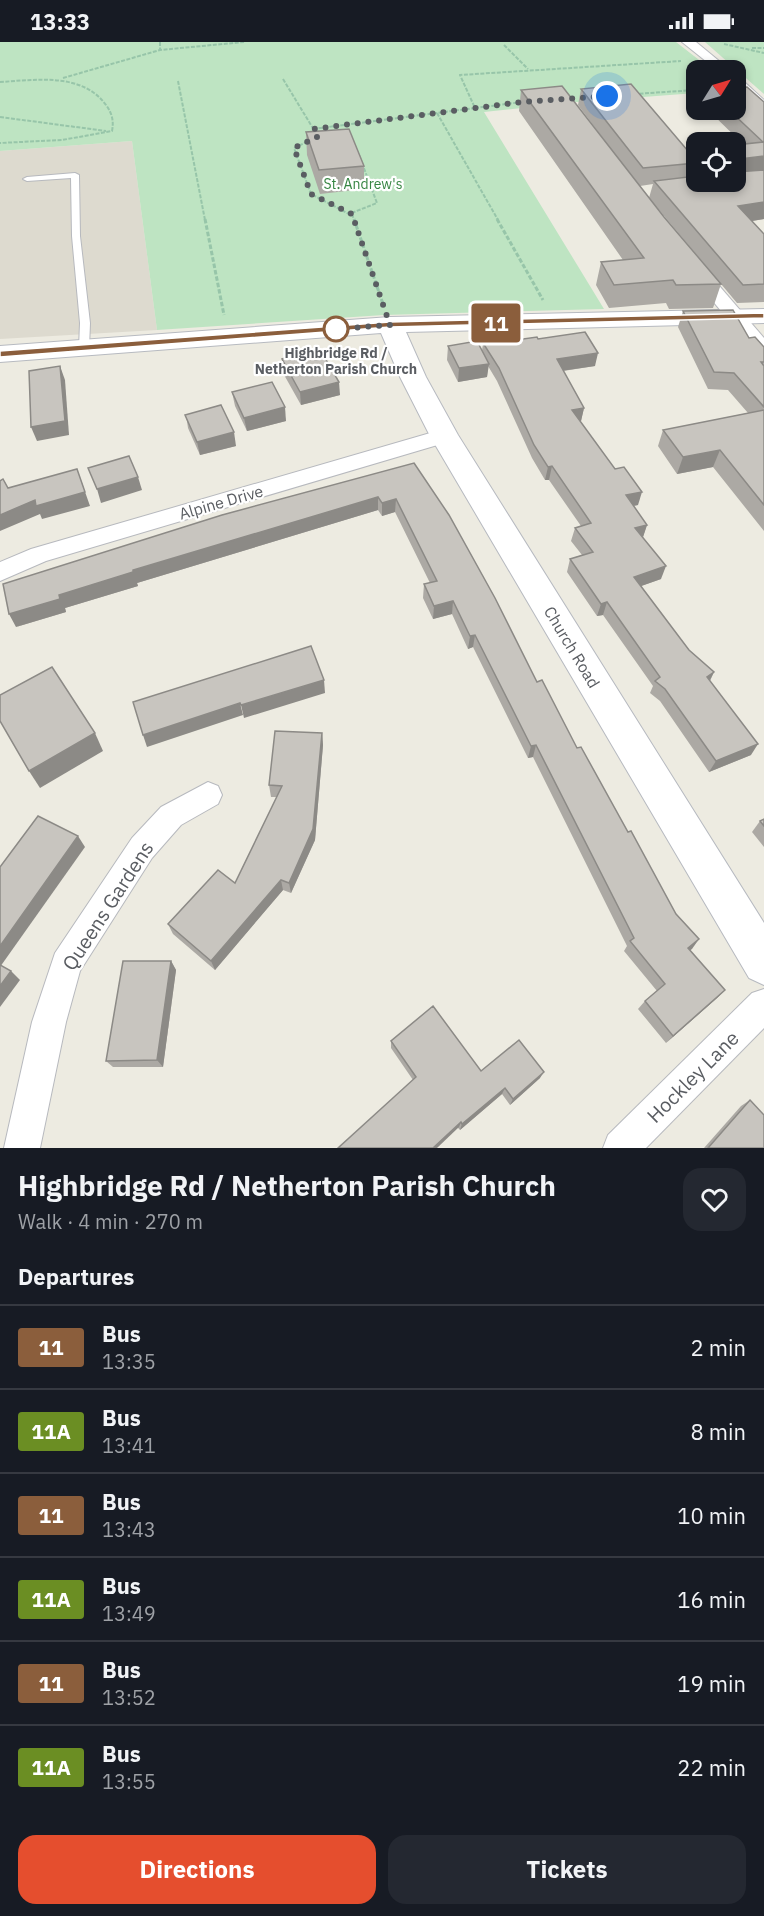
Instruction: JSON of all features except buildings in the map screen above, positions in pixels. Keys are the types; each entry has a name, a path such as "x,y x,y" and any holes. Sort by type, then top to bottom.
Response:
{"street":[{"path":"688,42 711,60"},
{"path":"746,91 764,107"},
{"path":"690,263 764,350"},
{"path":"0,354 390,325 764,316"},
{"name":"Church Road","path":"390,325 413,377 444,436 764,963"},
{"name":"Alpine Drive","path":"0,572 39,555 444,436"},
{"name":"Queens Gardens","path":"22,1148 50,1022 66,964 142,848 171,816 208,795"},
{"name":"Hockley Lane","path":"621,1148 764,1005"}],"lane":[{"path":"27,179 75,176 76,236 84,348"}],"path":[{"path":"160,42 160,50"},
{"path":"59,80 160,50 244,42"},
{"path":"717,42 764,53"},
{"path":"504,45 528,69"},
{"path":"742,48 764,48"},
{"path":"475,108 460,75 682,61"},
{"path":"284,79 317,137"},
{"path":"0,82 72,81 95,92 109,108 114,124 112,131"},
{"path":"178,81 228,337"},
{"path":"629,94 686,91"},
{"path":"313,129 532,101"},
{"path":"437,113 555,322"},
{"path":"0,117 112,131"},
{"path":"0,143 62,140 112,131"},
{"path":"352,214 377,202 358,154 350,147 317,137 294,148 311,194 352,214 390,325"}],"shaded area":[{"path":"132,141 157,330 0,339 0,151"}],"green space":[{"name":"St. Andrew's","path":"0,42 676,42 699,60 686,60 686,94 484,112 604,309 384,315 157,330 132,141 0,151"},
{"path":"705,42 764,42 764,94 746,78 746,60 725,60"}],"bus line":[{"name":"11","path":"0,354 390,325 764,316"}],"place":[{"name":"Highbridge Rd / Netherton Parish Church","path":"336,329"}],"route":[{"path":"336,329 390,325 352,214 311,194 294,148 317,137 313,129 522,102 607,96"}]}
